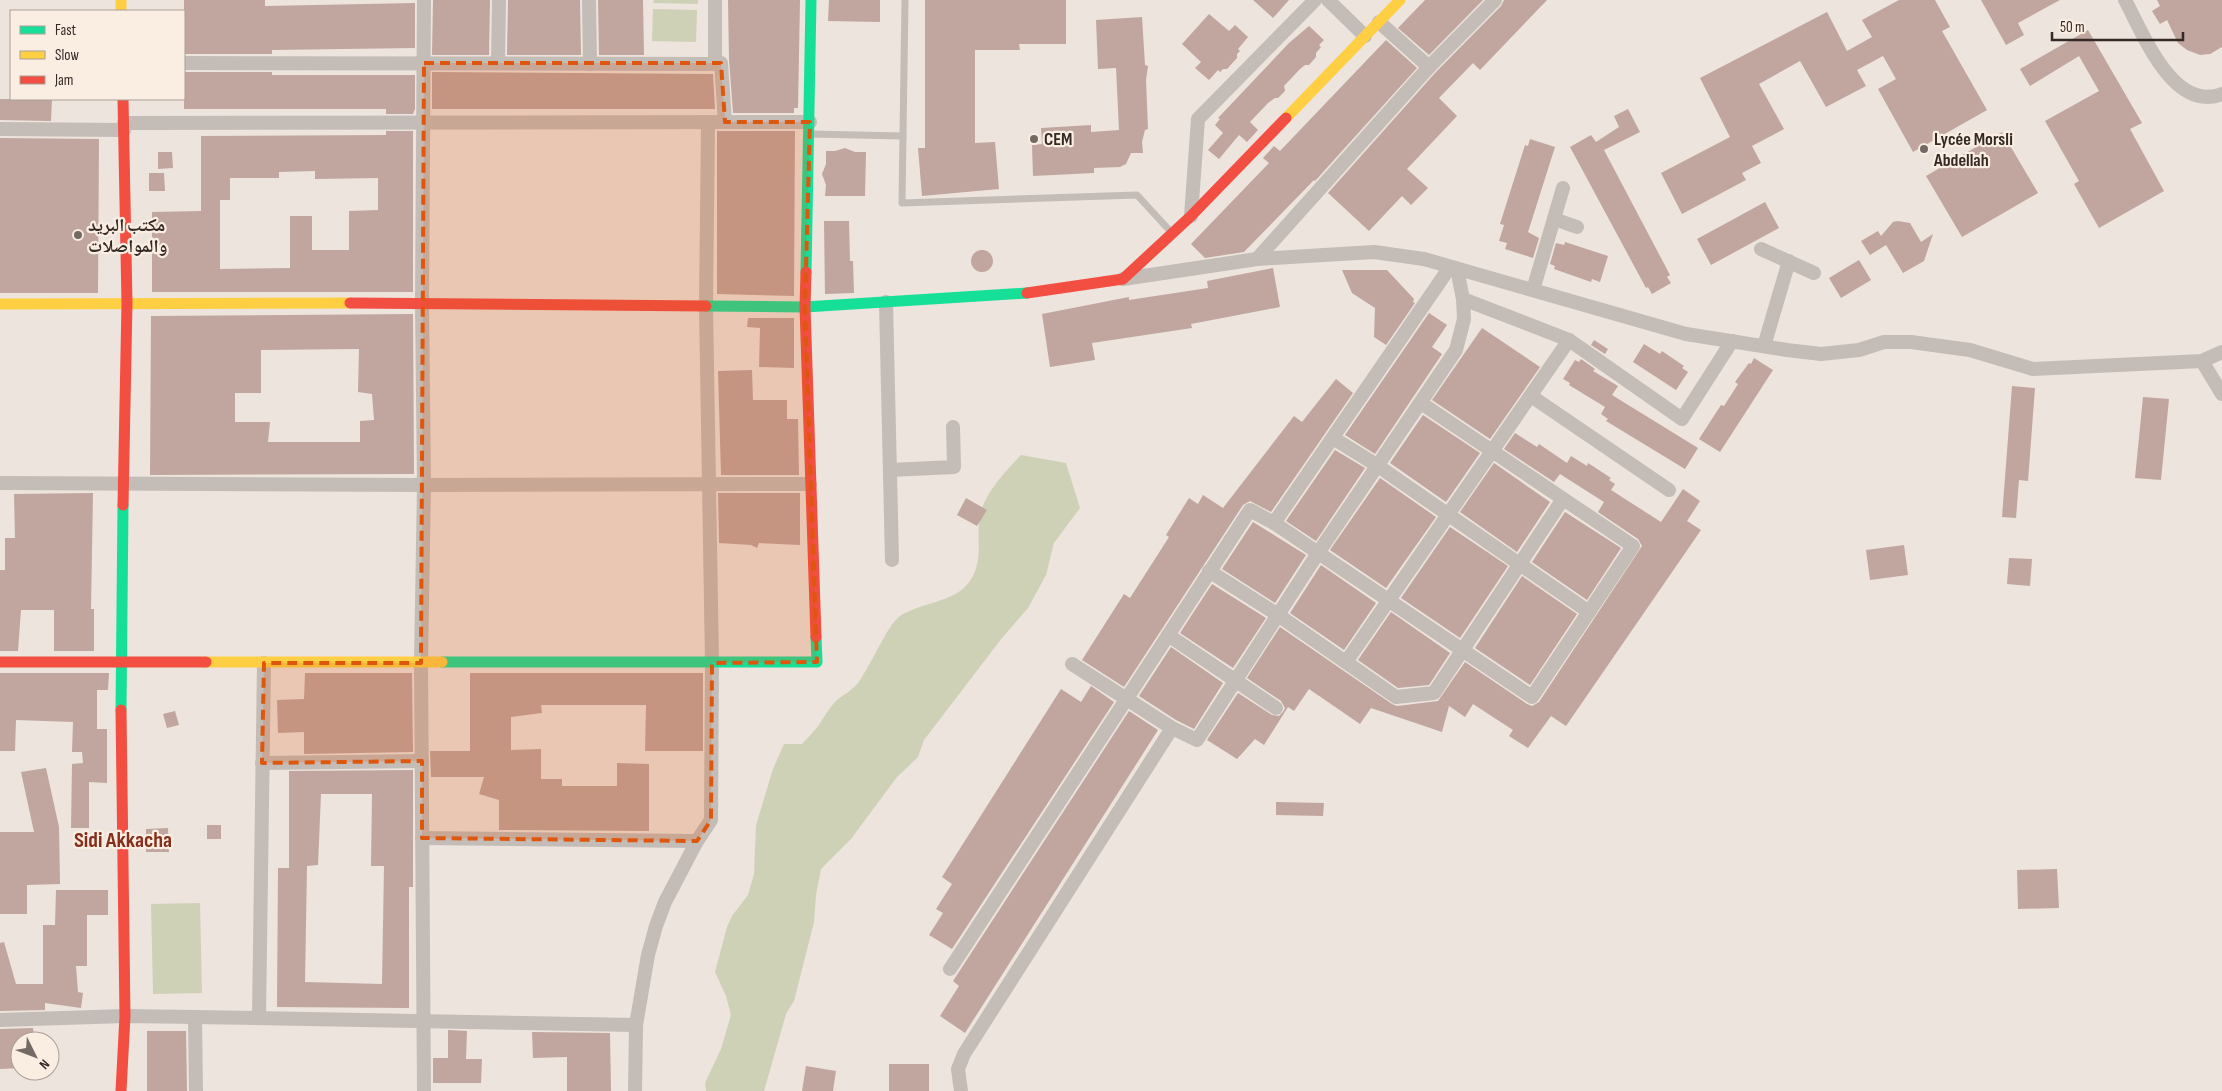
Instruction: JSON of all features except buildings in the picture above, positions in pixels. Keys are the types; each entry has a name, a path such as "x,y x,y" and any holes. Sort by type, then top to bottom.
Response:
{"street":[{"path":"424,0 422,303 424,485 421,663 424,1091"},
{"path":"498,63 499,0"},
{"path":"589,0 590,64"},
{"path":"715,0 715,64"},
{"path":"0,662 817,662 805,307 810,128 811,0"},
{"path":"1191,216 1198,119 1315,0"},
{"path":"1328,0 1365,36"},
{"path":"1123,279 1171,232 1191,216 1400,0"},
{"path":"1257,258 1429,67 1495,0"},
{"path":"2125,0 2160,65 2171,79 2189,93 2198,96 2222,94"},
{"path":"1379,22 1429,67"},
{"path":"185,63 721,63 724,122"},
{"path":"121,1091 125,1016 120,663 127,303 123,100"},
{"path":"0,129 124,126 724,122 810,128"},
{"path":"635,1091 636,1025 648,955 656,926 665,902 697,841 711,820 712,663 706,306 708,123"},
{"path":"1533,290 1563,188"},
{"path":"1554,219 1578,227"},
{"path":"1762,248 1814,274"},
{"path":"0,304 422,303 805,307 1037,292 1257,258 1374,252 1424,260 1686,334 1821,354 1859,350 1884,342 1911,342 1970,350 2033,369 2202,361 2222,352"},
{"path":"1764,346 1789,262"},
{"path":"1072,664 1172,728 1197,740 1318,553 1456,350 1464,319 1463,299 1454,268"},
{"path":"1274,524 1454,268"},
{"path":"1463,299 1569,340 1682,419 1732,341"},
{"path":"886,302 892,560"},
{"path":"1346,662 1387,600 1569,340"},
{"path":"2202,361 2222,394"},
{"path":"1530,396 1669,490"},
{"path":"950,970 1250,510 1318,553 1532,697 1633,546 1421,403"},
{"path":"890,470 954,467 953,427"},
{"path":"1333,438 1378,466 1589,612"},
{"path":"0,483 810,484"},
{"path":"1210,571 1278,615 1396,697 1434,693 1563,499"},
{"path":"1168,635 1276,708"},
{"path":"259,1017 264,663"},
{"path":"962,1091 958,1069 964,1054 1172,728"},
{"path":"262,763 422,761"},
{"path":"422,838 697,841"},
{"path":"0,1020 195,1016 423,1019 636,1025"},
{"path":"195,1016 196,1091"}],"lane":[{"path":"905,0 902,202 1137,195 1171,232"},
{"path":"810,128 903,136"}],"highlighted area":[{"path":"424,63 721,63 725,122 810,122 805,307 817,662 712,663 711,820 697,841 422,838 422,761 262,763 264,663 421,663"}],"green space":[{"path":"654,0 698,0 698,4 653,3"},
{"path":"653,9 697,10 696,42 652,41"},
{"path":"1021,455 1066,463 1080,508 1054,543 1046,575 1028,608 1002,638 924,740 918,757 897,777 851,839 821,869 816,895 814,922 794,1001 786,1014 764,1091 706,1091 705,1083 721,1049 731,1015 726,996 715,972 727,927 732,916 748,895 754,874 756,825 773,769 784,744 802,744 818,727 835,702 856,686 890,628 900,616 908,611 956,594 970,581 977,567 979,522 984,503 994,486"},
{"path":"200,903 202,993 153,994 151,904"}],"traffic: fast":[{"path":"806,272 811,0"},
{"path":"706,306 805,307 1027,293"},
{"path":"121,710 123,505"},
{"path":"442,662 817,662 816,637"}],"traffic: slow":[{"path":"121,0 121,10"},
{"path":"1286,118 1400,0"},
{"path":"0,304 350,303"},
{"path":"206,662 442,662"}],"traffic: jam":[{"path":"123,100 127,303 123,505"},
{"path":"1027,293 1123,279 1191,216 1286,118"},
{"path":"806,272 805,307 816,637"},
{"path":"350,303 706,306"},
{"path":"0,662 206,662"},
{"path":"121,710 125,1016 121,1091"}],"place":[{"name":"CEM","path":"1034,139"},
{"name":"Lycée Morsli Abdellah","path":"1924,149"},
{"name":"مكتب البريد والمواصلات","path":"78,235"}],"district":[{"name":"Sidi Akkacha","path":"123,840"}]}
